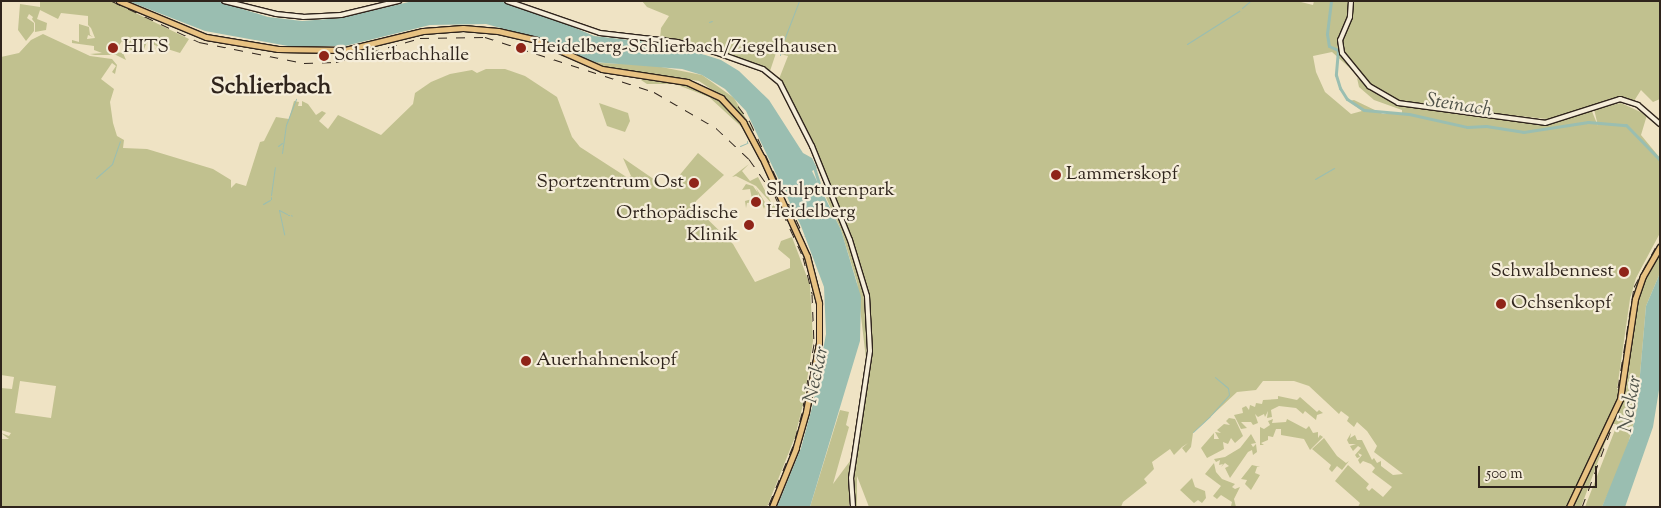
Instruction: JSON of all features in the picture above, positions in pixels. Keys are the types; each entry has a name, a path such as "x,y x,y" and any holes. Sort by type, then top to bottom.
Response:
{"main road":[{"path":"119,1 202,36 278,49 345,50 420,32 472,28 543,44 602,69 680,80 716,95 745,125 781,197 812,269 820,325 816,363 803,425 772,507"},
{"path":"224,1 276,14 303,17 341,15 399,1"},
{"path":"507,1 585,29 622,37 697,46 770,73 782,86 801,122 832,194 850,240 867,296 870,344 852,478 853,507"},
{"path":"1351,1 1350,17 1340,40 1342,52 1360,78 1392,100 1428,110 1545,122 1609,100 1624,99 1638,105 1660,124"},
{"path":"1569,507 1620,399 1635,300 1643,276 1660,247"}],"green space":[{"path":"40,1 111,1 189,39 180,53 158,46 155,49 157,46 147,42 144,49 135,45 130,37 134,54 125,51 126,48 131,50 122,41 118,47 110,42 108,51 123,53 126,60 116,55 95,55 90,54 102,53 94,50 94,46 72,43 72,40 79,42 79,24 89,27 90,35 93,37 88,35 87,39 95,38 88,25 88,16 61,13 58,19 40,10 37,19 47,23 46,30 35,32 35,23 32,19 33,17 29,14 27,18 34,23 34,31 26,41 18,30 20,4 40,7"},
{"path":"642,1 1297,1 1313,5 1314,1 1660,1 1660,99 1653,102 1641,90 1634,101 1612,98 1556,120 1403,103 1372,88 1332,52 1313,56 1316,72 1325,92 1351,114 1362,111 1349,101 1354,100 1383,114 1402,114 1402,110 1374,100 1359,87 1357,78 1382,97 1401,105 1455,114 1552,124 1591,109 1598,126 1594,109 1621,103 1647,115 1641,135 1660,158 1660,233 1636,278 1630,299 1617,389 1620,389 1629,314 1636,284 1646,263 1660,242 1660,245 1643,273 1633,304 1621,389 1577,490 1567,507 1358,507 1360,503 1335,481 1348,465 1369,484 1366,488 1369,491 1372,488 1383,497 1392,487 1372,472 1375,468 1371,464 1363,461 1360,464 1358,460 1362,455 1358,453 1360,457 1357,458 1355,455 1361,448 1358,446 1353,451 1350,446 1356,444 1349,444 1347,440 1351,433 1350,438 1355,435 1357,440 1362,440 1372,460 1374,458 1377,463 1381,461 1381,466 1393,475 1403,474 1374,452 1377,446 1367,431 1357,422 1354,427 1347,421 1349,417 1341,411 1339,414 1309,386 1294,381 1263,381 1256,390 1237,392 1193,433 1191,447 1186,453 1182,448 1188,443 1182,447 1174,455 1170,449 1152,462 1154,469 1144,479 1147,483 1123,502 1121,507 869,507 857,476 857,507 854,507 852,482 871,351 869,301 862,269 810,136 779,79 788,56 776,53 770,71 733,58 724,51 660,39 661,28 669,16 647,7"},
{"path":"43,34 90,56 112,59 117,65 115,74 112,72 116,66 112,63 101,79 114,89 110,102 113,123 117,136 124,140 123,148 147,149 213,169 231,180 231,188 236,183 246,186 260,142 264,141 276,117 289,119 294,101 299,102 298,106 302,106 302,101 308,104 316,115 322,111 326,113 319,121 328,129 338,115 381,135 413,104 415,93 431,82 450,74 472,70 477,73 486,69 505,69 525,76 557,97 572,137 580,147 628,178 631,176 623,158 668,189 698,153 724,175 696,201 696,208 733,244 755,282 790,268 790,259 778,249 781,241 792,237 810,285 813,341 804,400 795,437 767,507 1,507 1,439 9,439 1,433 9,436 11,433 1,430 1,388 12,389 14,377 1,375 1,57 19,53 31,40","holes":["20,381 56,386 51,418 15,413"]},
{"path":"576,54 600,63 651,65 702,75 734,98 754,132 727,100 699,81 606,67"},
{"path":"646,77 680,82 716,97 738,118 747,132 709,97 675,84 647,84 641,80"},
{"path":"599,103 628,113 630,121 625,132 607,126"},
{"path":"749,164 742,171 750,181 758,177 772,204 756,186 736,176 732,177"},
{"path":"746,184 753,186 758,193 757,201 747,203 746,208 745,201 752,199 750,189 742,190"},
{"path":"756,188 766,204 775,203 775,213 765,218 770,207 765,206 764,209"},
{"path":"822,189 828,191 860,275 867,309 866,359 857,282 841,230"},
{"path":"1660,250 1660,273 1646,306 1637,409 1625,456 1602,507 1585,507 1615,430 1616,424 1612,424 1581,507 1572,507 1622,399 1638,298 1648,269"},
{"path":"1278,396 1297,400 1300,397 1317,412 1319,410 1323,413 1317,415 1316,420 1305,411 1303,414 1296,408 1279,406 1271,410 1272,417 1267,418 1268,411 1265,417 1264,414 1258,417 1255,414 1258,423 1253,425 1251,422 1241,422 1247,428 1241,429 1234,415 1243,413 1242,408 1246,406 1249,410 1250,405 1255,407 1256,403 1262,404 1263,400 1278,399"},
{"path":"840,410 849,412 846,425 849,427 833,484 853,457 849,507 810,507"},
{"path":"1229,418 1235,419 1243,436 1235,443 1231,438 1228,444 1223,442 1224,449 1207,458 1201,448 1214,433 1214,439 1219,439 1215,432 1221,433 1217,430 1224,424 1230,425 1226,421"},
{"path":"1273,419 1272,423 1286,422 1287,419 1306,429 1309,426 1313,433 1318,432 1318,438 1320,435 1323,437 1310,450 1304,439 1281,435 1281,429 1276,429 1273,437 1268,436 1268,440 1261,443 1264,445 1260,445 1260,427 1264,429 1270,425 1268,421"},
{"path":"1251,434 1256,443 1251,444 1253,447 1256,444 1257,452 1253,455 1252,450 1248,452 1230,478 1225,468 1229,466 1225,463 1221,467 1223,464 1219,465 1220,460 1216,462 1214,459 1225,457 1240,448"},
{"path":"1324,438 1337,456 1346,463 1349,461 1342,470 1337,466 1332,472 1329,469 1331,465 1312,449"},
{"path":"1214,463 1216,472 1222,479 1235,484 1232,487 1235,489 1240,487 1234,499 1236,507 1231,506 1232,502 1221,495 1217,499 1213,496 1221,486 1205,474"},
{"path":"1252,465 1260,467 1257,467 1255,473 1260,475 1251,490 1245,484 1247,480 1241,479"},
{"path":"1192,478 1195,487 1205,491 1206,498 1202,503 1198,500 1194,503 1180,490"}],"water":[{"path":"128,1 217,1 268,17 302,21 341,18 413,1 500,1 548,16 594,36 674,45 721,60 739,71 769,100 803,153 812,158 817,168 812,171 841,230 861,297 860,341 810,507 777,507 801,448 813,404 826,334 824,287 801,226 746,111 725,89 702,75 682,69 593,62 544,40 486,24 430,25 345,46 288,46 205,31"},
{"path":"1660,273 1659,390 1653,427 1625,507 1602,507 1631,435 1637,409 1646,306"}],"waterway":[{"path":"782,45 799,1"},
{"path":"1242,8 1250,1"},
{"name":"Steinach","path":"1331,1 1327,34 1329,46 1338,50 1336,75 1340,88 1347,99 1364,110 1409,114 1467,127 1486,126 1523,132 1588,122 1626,125 1660,160"},
{"path":"1187,44 1239,11"},
{"path":"780,55 781,48"},
{"name":"Schlierbach","path":"282,153 286,125 296,99"},
{"path":"96,178 112,164 120,141"},
{"name":"Schlierbach","path":"278,146 282,143"},
{"path":"740,146 747,143"},
{"path":"271,195 275,167"},
{"path":"1315,179 1334,168"},
{"path":"815,169 819,182"},
{"path":"263,204 270,200"},
{"path":"279,210 284,234"},
{"path":"279,210 287,214"},
{"path":"1210,416 1229,395 1228,388 1215,377"},
{"path":"1193,432 1210,416"}],"railway":[{"path":"112,1 199,42 304,63 336,62 420,38 485,37 654,92 716,128 749,159 775,196 803,257 812,294 814,344 802,413 793,446 768,507"},
{"path":"738,106 750,122 804,236"},
{"path":"1618,388 1634,287 1660,239"},
{"path":"1582,507 1613,424"}],"place":[{"name":"HITS","path":"113,48"},
{"name":"Heidelberg-Schlierbach/Ziegelhausen","path":"521,48"},
{"name":"Schlierbachhalle","path":"324,56"},
{"name":"Lammerskopf","path":"1056,175"},
{"name":"Sportzentrum Ost","path":"694,183"},
{"name":"Skulpturenpark Heidelberg","path":"756,202"},
{"name":"Orthopädische Klinik","path":"749,225"},
{"name":"Schwalbennest","path":"1624,272"},
{"name":"Ochsenkopf","path":"1501,304"},
{"name":"Auerhahnenkopf","path":"526,361"}],"district":[{"name":"Schlierbach","path":"271,88"}],"water label":[{"name":"Neckar","path":"817,375"},
{"name":"Neckar","path":"1631,404"}]}
